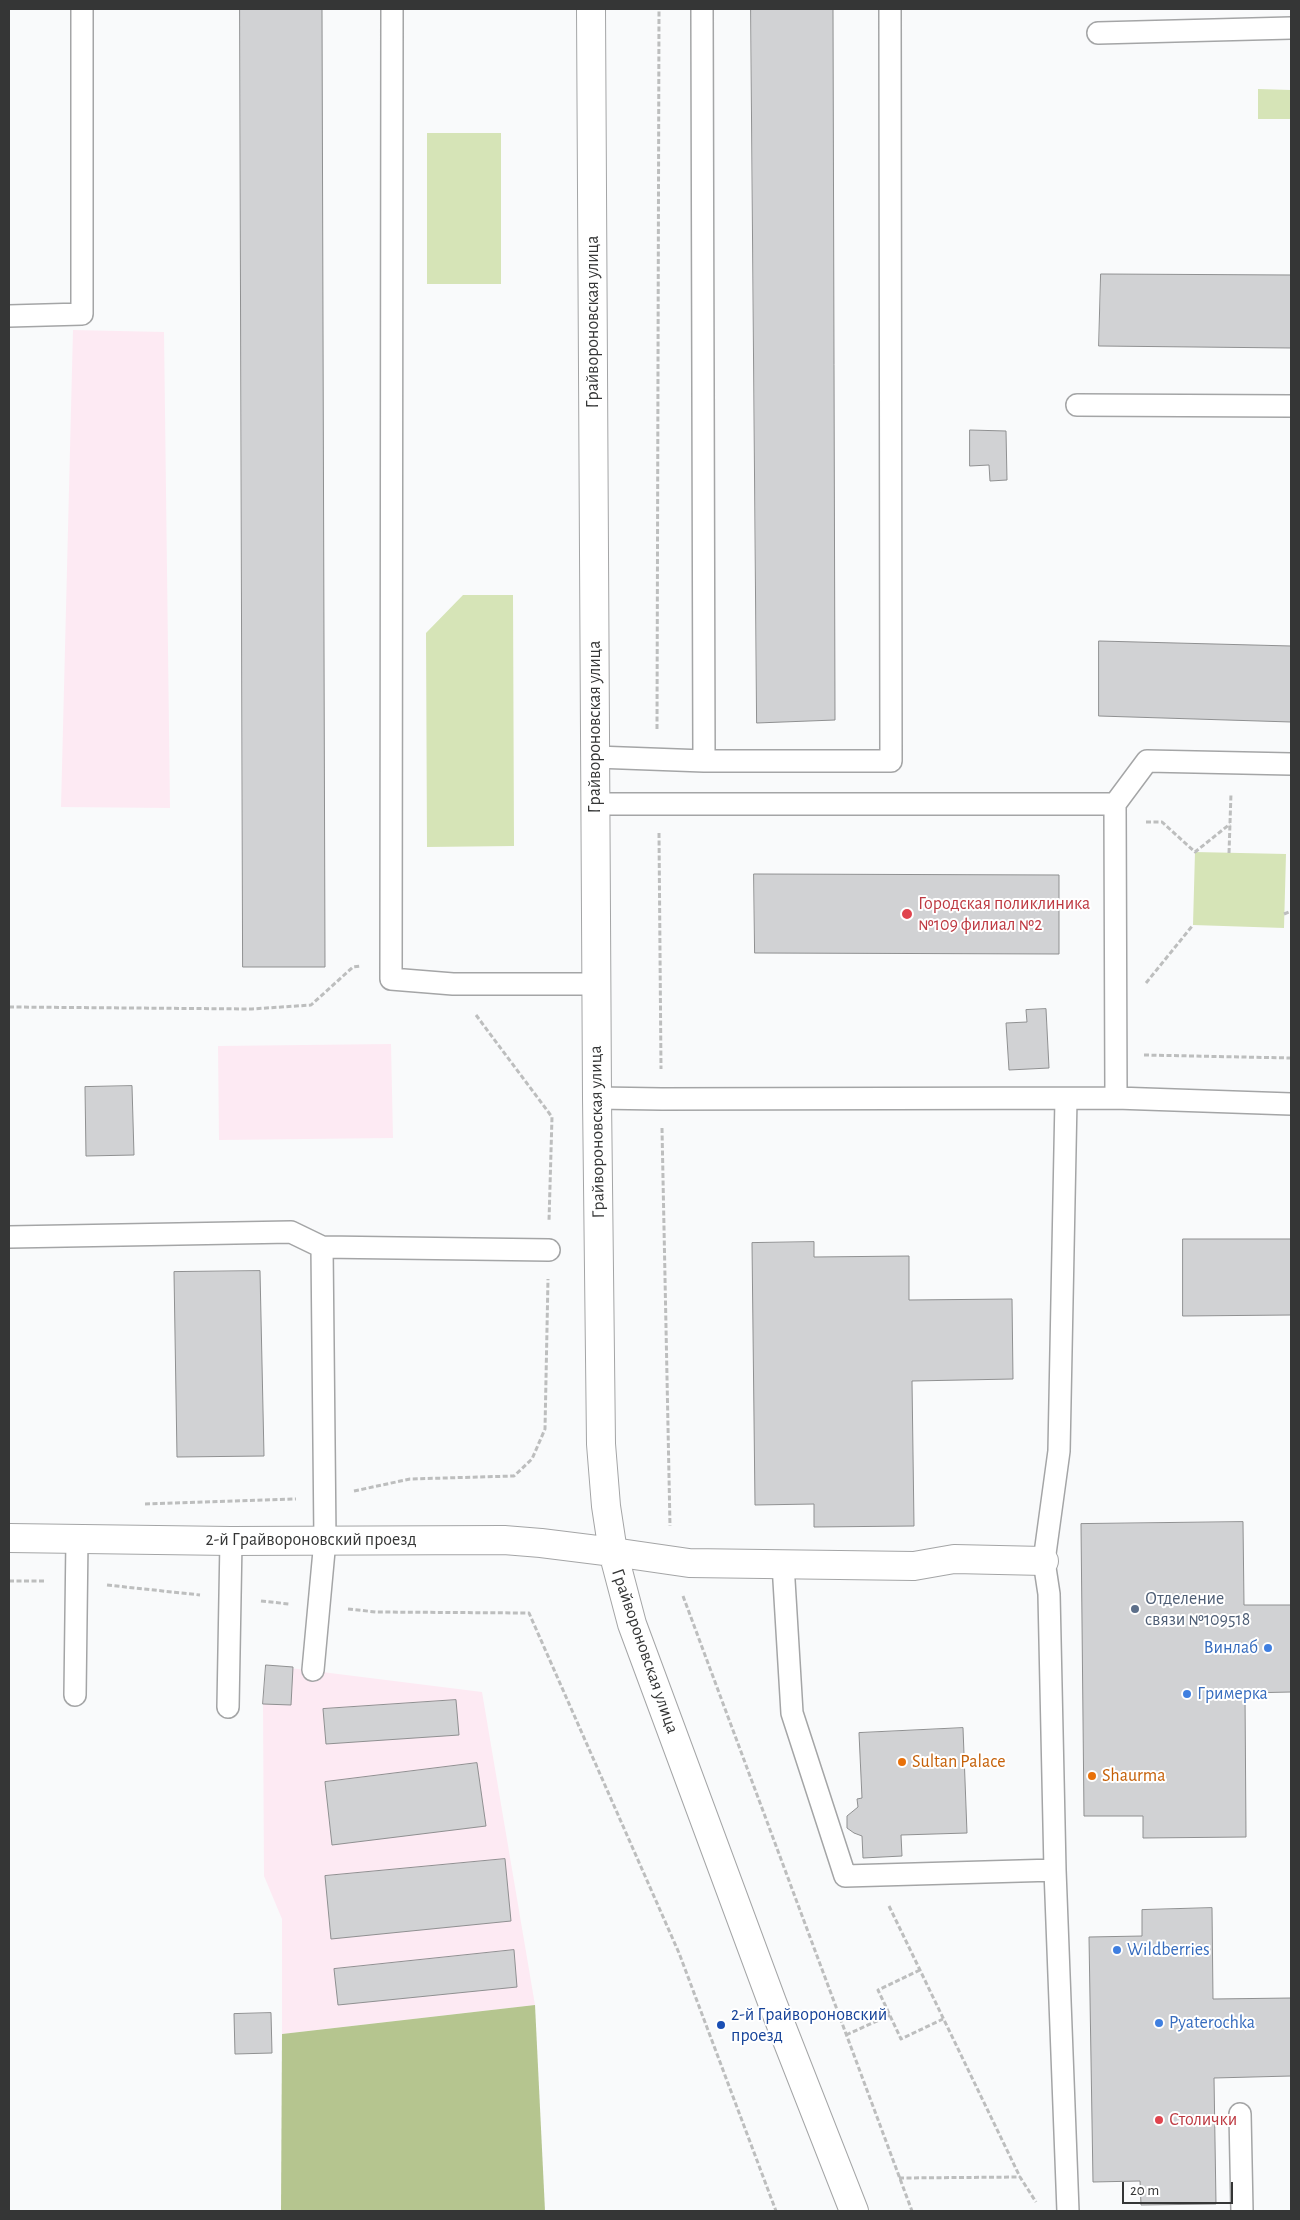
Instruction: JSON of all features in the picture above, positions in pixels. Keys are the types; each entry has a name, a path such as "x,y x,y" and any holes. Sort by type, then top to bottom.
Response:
{"main road":[{"name":"Грайвороновская улица","path":"591,9 597,1098 601,1444 606,1506 613,1552 632,1624 769,1993 854,2211"},
{"name":"2-й Грайвороновский проезд","path":"9,1538 231,1541 504,1540 542,1543 689,1563 914,1566 954,1559 1044,1561"}],"lane":[{"path":"9,316 82,314 82,9"},
{"path":"392,9 391,979 453,984 596,984"},
{"path":"702,9 704,761"},
{"path":"596,757 704,761 891,761 890,9"},
{"path":"1098,33 1291,28"},
{"path":"1077,405 1291,406"},
{"path":"1116,1098 1115,813 1147,761 1291,764"},
{"path":"596,804 1115,813"},
{"path":"597,1098 662,1100 1116,1098 1291,1104"},
{"path":"1066,1099 1059,1451 1044,1561 1049,1594 1055,1870 1068,2211"},
{"path":"9,1237 291,1232 322,1247 549,1250"},
{"path":"313,1670 317,1606 325,1540 322,1247"},
{"path":"75,1695 78,1539"},
{"path":"228,1707 231,1541"},
{"path":"784,1564 792,1714 845,1876 1055,1870"},
{"path":"1240,2114 1242,2211"}],"path":[{"path":"1229,853 1231,763"},
{"path":"1115,813 1162,822 1194,852 1230,824"},
{"path":"1284,914 1291,911"},
{"path":"1116,1021 1193,925"},
{"path":"9,1007 252,1010 311,1005 353,967 391,965"},
{"path":"138,1504 325,1498 410,1479 514,1476 532,1459 545,1429 552,1117 453,984"},
{"path":"1116,1054 1291,1058"},
{"path":"9,1581 77,1582 376,1612 529,1613 679,1953 776,2211"},
{"path":"694,1626 912,2211"},
{"path":"874,1875 1020,2177 1037,2204"},
{"path":"920,1970 878,1990 901,2039 943,2019"},
{"path":"846,2035 890,2015"},
{"path":"899,2178 1020,2177"}],"shaded area":[{"path":"73,330 164,332 170,808 61,807"},
{"path":"391,1044 393,1138 219,1140 218,1046"},
{"path":"266,1665 482,1692 535,2005 282,2034 282,1919 264,1876 263,1704"}],"green space":[{"path":"1258,89 1291,90 1291,119 1258,119"},
{"path":"427,133 501,133 501,284 427,284"},
{"path":"463,595 513,595 514,846 427,847 426,633"},
{"path":"1195,852 1286,854 1284,928 1193,925"},
{"path":"535,2005 545,2211 281,2211 282,2034"}],"building":[{"path":"240,9 322,9 325,967 243,967"},
{"path":"751,9 833,9 835,720 757,723"},
{"path":"1101,274 1291,275 1291,348 1099,346"},
{"path":"970,430 1006,431 1007,480 990,481 989,465 970,466"},
{"path":"1099,641 1291,646 1291,722 1099,716"},
{"name":"Городская поликлиника №109 филиал №2","path":"754,874 1059,875 1059,954 755,953"},
{"path":"1046,1009 1049,1068 1009,1070 1006,1023 1027,1022 1026,1010"},
{"path":"132,1086 134,1155 86,1156 85,1087"},
{"path":"1183,1239 1291,1239 1291,1315 1183,1316"},
{"path":"814,1242 814,1257 909,1256 909,1300 1012,1299 1013,1379 912,1381 914,1526 814,1527 814,1504 755,1505 752,1243"},
{"path":"260,1271 264,1456 177,1457 174,1272"},
{"path":"1243,1522 1244,1605 1291,1605 1291,1692 1245,1693 1246,1837 1143,1838 1143,1816 1084,1816 1081,1524"},
{"path":"266,1665 293,1667 291,1705 263,1704"},
{"path":"456,1700 459,1735 326,1744 323,1709"},
{"path":"963,1728 967,1833 901,1835 902,1856 863,1858 862,1836 847,1828 847,1816 858,1807 857,1799 862,1798 859,1733"},
{"path":"477,1763 486,1826 332,1845 325,1782"},
{"path":"505,1859 511,1921 331,1939 325,1876"},
{"path":"1212,1908 1213,1999 1291,1998 1291,2076 1214,2078 1216,2204 1141,2205 1140,2181 1093,2182 1089,1937 1142,1936 1142,1910"},
{"path":"514,1950 517,1987 338,2005 334,1969"},
{"path":"271,2013 272,2053 235,2054 234,2014"}],"place":[{"name":"Городская поликлиника №109 филиал №2","path":"907,914"},
{"name":"Отделение связи №109518","path":"1135,1609"},
{"name":"Винлаб","path":"1268,1648"},
{"name":"Гримерка","path":"1187,1694"},
{"name":"Sultan Palace","path":"902,1762"},
{"name":"Shaurma","path":"1092,1776"},
{"name":"Wildberries","path":"1117,1950"},
{"name":"Pyaterochka","path":"1159,2023"},
{"name":"2-й Грайвороновский проезд","path":"721,2025"},
{"name":"Столички","path":"1159,2120"}]}
